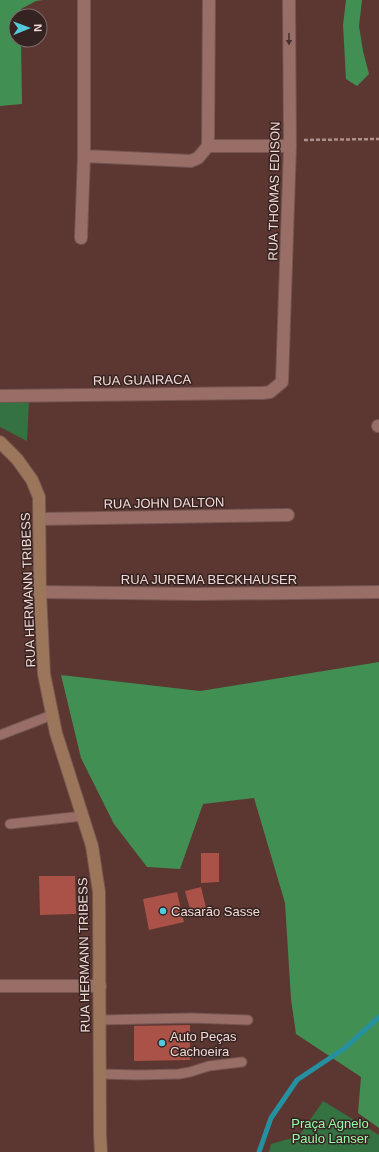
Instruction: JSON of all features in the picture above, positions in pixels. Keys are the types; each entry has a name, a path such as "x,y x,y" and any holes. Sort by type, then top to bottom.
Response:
{"main road":[{"name":"RUA HERMANN TRIBESS","path":"0,442 17,459 32,480 38,497 40,519 40,592 44,674 56,733 92,846 99,892 101,1152"}],"street":[{"path":"81,238 84,156 84,0"},
{"path":"84,156 191,161 198,158 208,146 209,0"},
{"name":"RUA THOMAS EDISON","path":"282,382 290,146 289,0"},
{"path":"208,146 290,146"},
{"name":"RUA GUAIRACA","path":"0,396 263,393 270,392 282,382"},
{"name":"RUA JOHN DALTON","path":"40,519 288,515"},
{"name":"RUA JUREMA BECKHAUSER","path":"40,592 198,594 379,592"},
{"path":"0,986 100,986"}],"lane":[{"path":"0,735 52,715"},
{"path":"10,824 83,816"},
{"path":"100,1020 184,1018 248,1020"},
{"path":"100,1074 179,1074 209,1066 242,1062"}],"path":[{"path":"290,146 300,140 379,139"}],"green space":[{"path":"0,0 43,0 36,1 23,8 8,8 8,48 21,48 22,104 0,106"},
{"path":"346,0 362,0 359,26 369,74 357,86 346,79 343,25"},
{"path":"0,402 29,402 27,441 0,427"},
{"path":"379,662 379,1128 358,1113 361,1077 296,1034 291,999 285,903 254,798 203,804 180,869 147,867 114,824 81,758 61,675 200,691"},
{"name":"Praça Agnelo Paulo Lanser","path":"323,1101 379,1135 379,1152 269,1152 271,1144 299,1136"}],"building":[{"path":"201,853 219,853 219,882 201,883"},
{"path":"39,876 75,876 76,914 40,915"},
{"path":"201,887 207,912 192,916 185,891"},
{"name":"Casarão Sasse","path":"177,892 184,922 149,930 143,899"},
{"name":"Auto Peças Cachoeira","path":"190,1025 190,1060 134,1061 134,1026"}],"waterway":[{"path":"259,1152 271,1118 297,1080 345,1048 379,1017"}],"place":[{"name":"Casarão Sasse","path":"163,911"},
{"name":"Auto Peças Cachoeira","path":"162,1043"}]}
